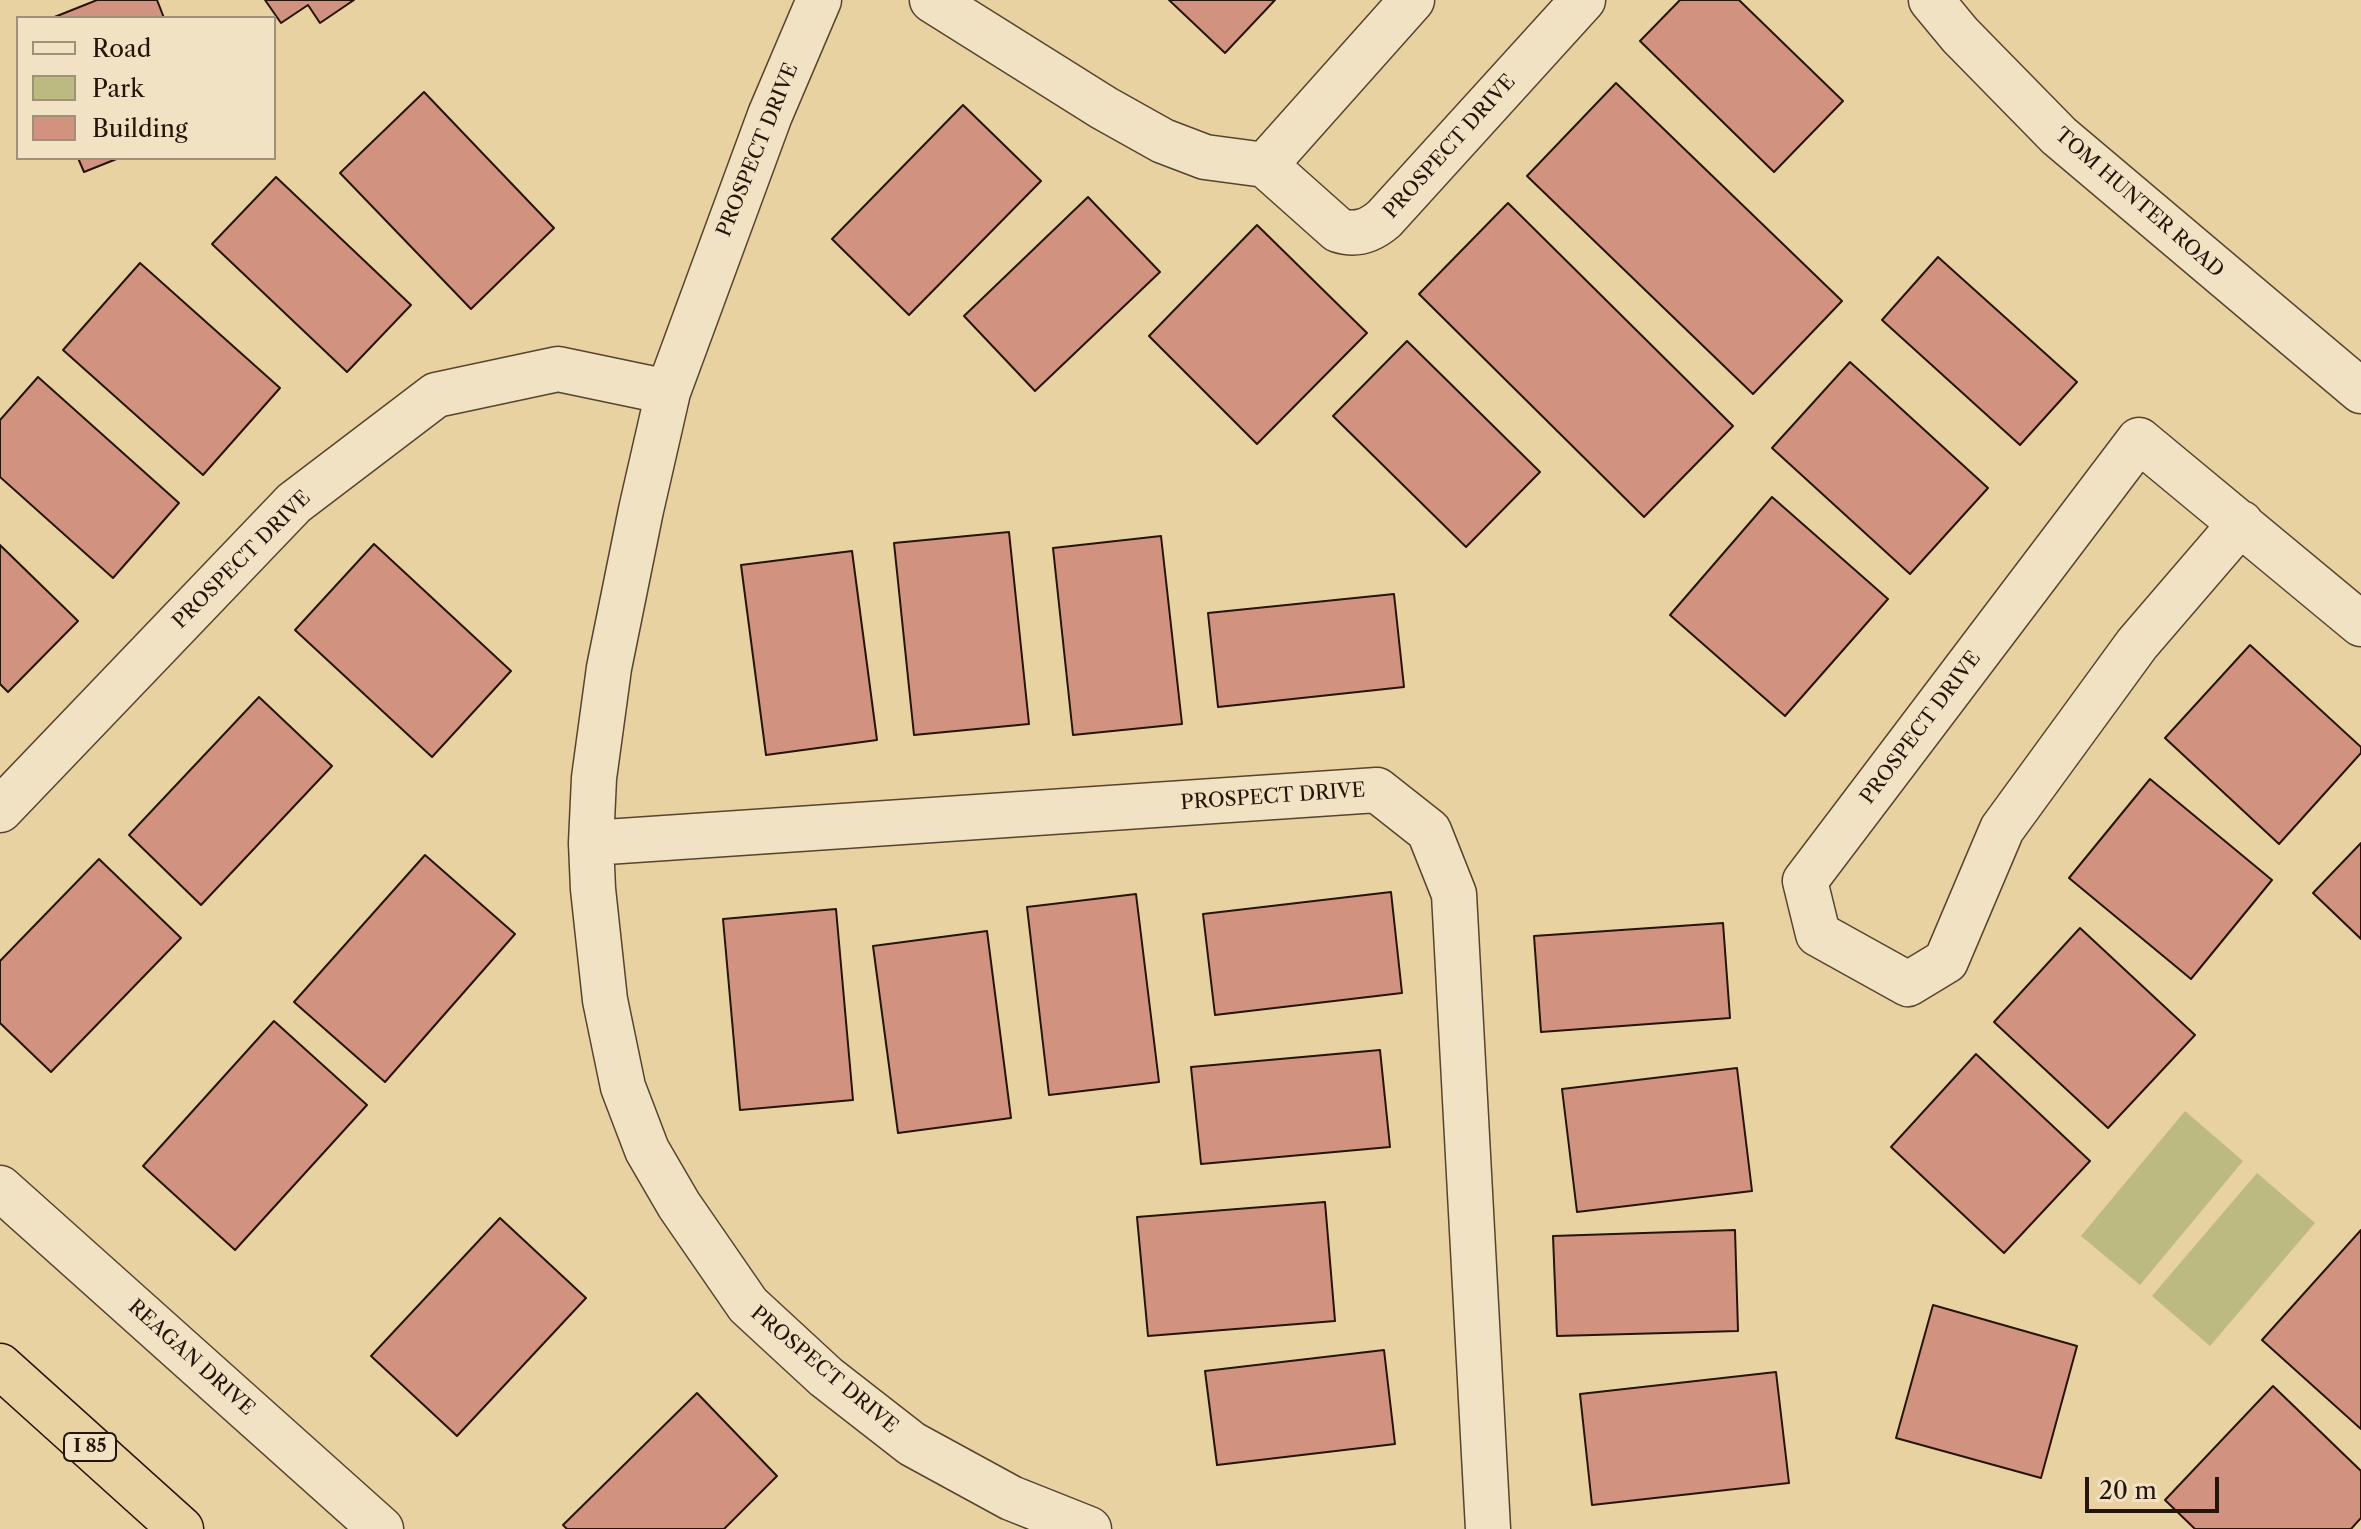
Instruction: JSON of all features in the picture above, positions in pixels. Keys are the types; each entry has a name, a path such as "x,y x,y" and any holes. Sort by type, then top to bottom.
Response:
{"highway":[{"name":"I 85","path":"0,1366 181,1529"}],"street":[{"name":"PROSPECT DRIVE","path":"819,0 764,129 668,392 609,668 594,778 591,843 593,889 605,1000 623,1087 647,1150 679,1205 748,1305 826,1377 912,1444 1011,1498 1089,1529"},
{"path":"932,0 1104,108 1163,141 1205,157 1265,165 1412,0"},
{"name":"PROSPECT DRIVE","path":"1265,165 1338,230 1349,234 1373,228 1583,0"},
{"name":"TOM HUNTER ROAD","path":"1931,0 1960,35 2059,136 2361,391"},
{"name":"PROSPECT DRIVE","path":"0,810 294,503 436,395 558,369 668,392"},
{"name":"PROSPECT DRIVE","path":"2241,523 2137,644 2002,829 1946,961 1908,984 1818,934 1805,881 2139,440 2241,523 2361,624"},
{"name":"PROSPECT DRIVE","path":"591,843 1377,790 1429,831 1454,894 1488,1529"},
{"name":"REAGAN DRIVE","path":"0,1188 381,1529"}],"green space":[{"path":"2185,1111 2243,1161 2140,1285 2081,1236"},
{"path":"2257,1173 2315,1223 2210,1346 2152,1296"}],"building":[{"path":"97,0 157,0 163,16 57,16"},
{"path":"265,0 354,0 320,23 308,5 281,23"},
{"path":"1169,0 1275,0 1225,53"},
{"path":"1680,0 1739,0 1843,101 1774,172 1640,41"},
{"path":"1616,83 1842,301 1753,394 1527,176"},
{"path":"424,92 554,228 471,309 340,173"},
{"path":"963,105 1041,181 909,315 832,239"},
{"path":"79,160 114,160 84,172"},
{"path":"276,177 411,305 347,372 212,244"},
{"path":"1088,197 1160,272 1035,391 964,316"},
{"path":"1508,203 1733,426 1644,517 1419,294"},
{"path":"1257,225 1367,333 1257,444 1149,336"},
{"path":"1938,257 2077,382 2020,445 1882,320"},
{"path":"140,263 280,388 203,475 63,350"},
{"path":"1407,341 1540,472 1466,547 1333,416"},
{"path":"1850,362 1988,488 1910,574 1772,448"},
{"path":"38,377 179,503 113,578 0,477 0,420"},
{"path":"1772,497 1888,599 1785,716 1670,615"},
{"path":"1009,532 1029,724 914,735 894,543"},
{"path":"1161,536 1182,724 1073,735 1053,548"},
{"path":"374,544 511,671 432,757 295,630"},
{"path":"0,545 78,621 8,692 0,684"},
{"path":"852,551 877,740 766,755 741,565"},
{"path":"1394,594 1404,687 1218,707 1208,613"},
{"path":"2250,645 2361,747 2361,753 2279,844 2165,738"},
{"path":"259,697 332,766 201,905 129,835"},
{"path":"2150,779 2272,880 2191,979 2069,878"},
{"path":"2361,843 2361,939 2313,893"},
{"path":"425,855 515,934 385,1082 294,1002"},
{"path":"99,859 181,938 51,1072 0,1023 0,961"},
{"path":"1391,892 1402,993 1215,1015 1203,914"},
{"path":"1136,894 1159,1082 1049,1095 1027,907"},
{"path":"836,909 853,1100 740,1110 723,919"},
{"path":"1723,923 1730,1018 1541,1032 1534,936"},
{"path":"2080,928 2195,1035 2108,1128 1994,1022"},
{"path":"987,931 1011,1118 898,1133 873,946"},
{"path":"274,1021 367,1105 235,1250 143,1166"},
{"path":"1380,1050 1390,1147 1201,1164 1191,1067"},
{"path":"1976,1054 2090,1161 2004,1253 1891,1147"},
{"path":"1737,1068 1752,1191 1577,1212 1562,1089"},
{"path":"1325,1202 1335,1321 1148,1336 1137,1217"},
{"path":"500,1218 586,1298 457,1436 371,1356"},
{"path":"1735,1230 1738,1331 1557,1336 1553,1236"},
{"path":"2361,1230 2361,1429 2262,1340"},
{"path":"1933,1305 2077,1346 2041,1478 1896,1438"},
{"path":"1384,1350 1395,1444 1217,1465 1205,1371"},
{"path":"1776,1372 1789,1483 1592,1505 1580,1394"},
{"path":"2273,1386 2361,1471 2361,1518 2351,1529 2195,1529 2165,1500"},
{"path":"697,1393 777,1476 724,1529 567,1529 563,1525"}]}
